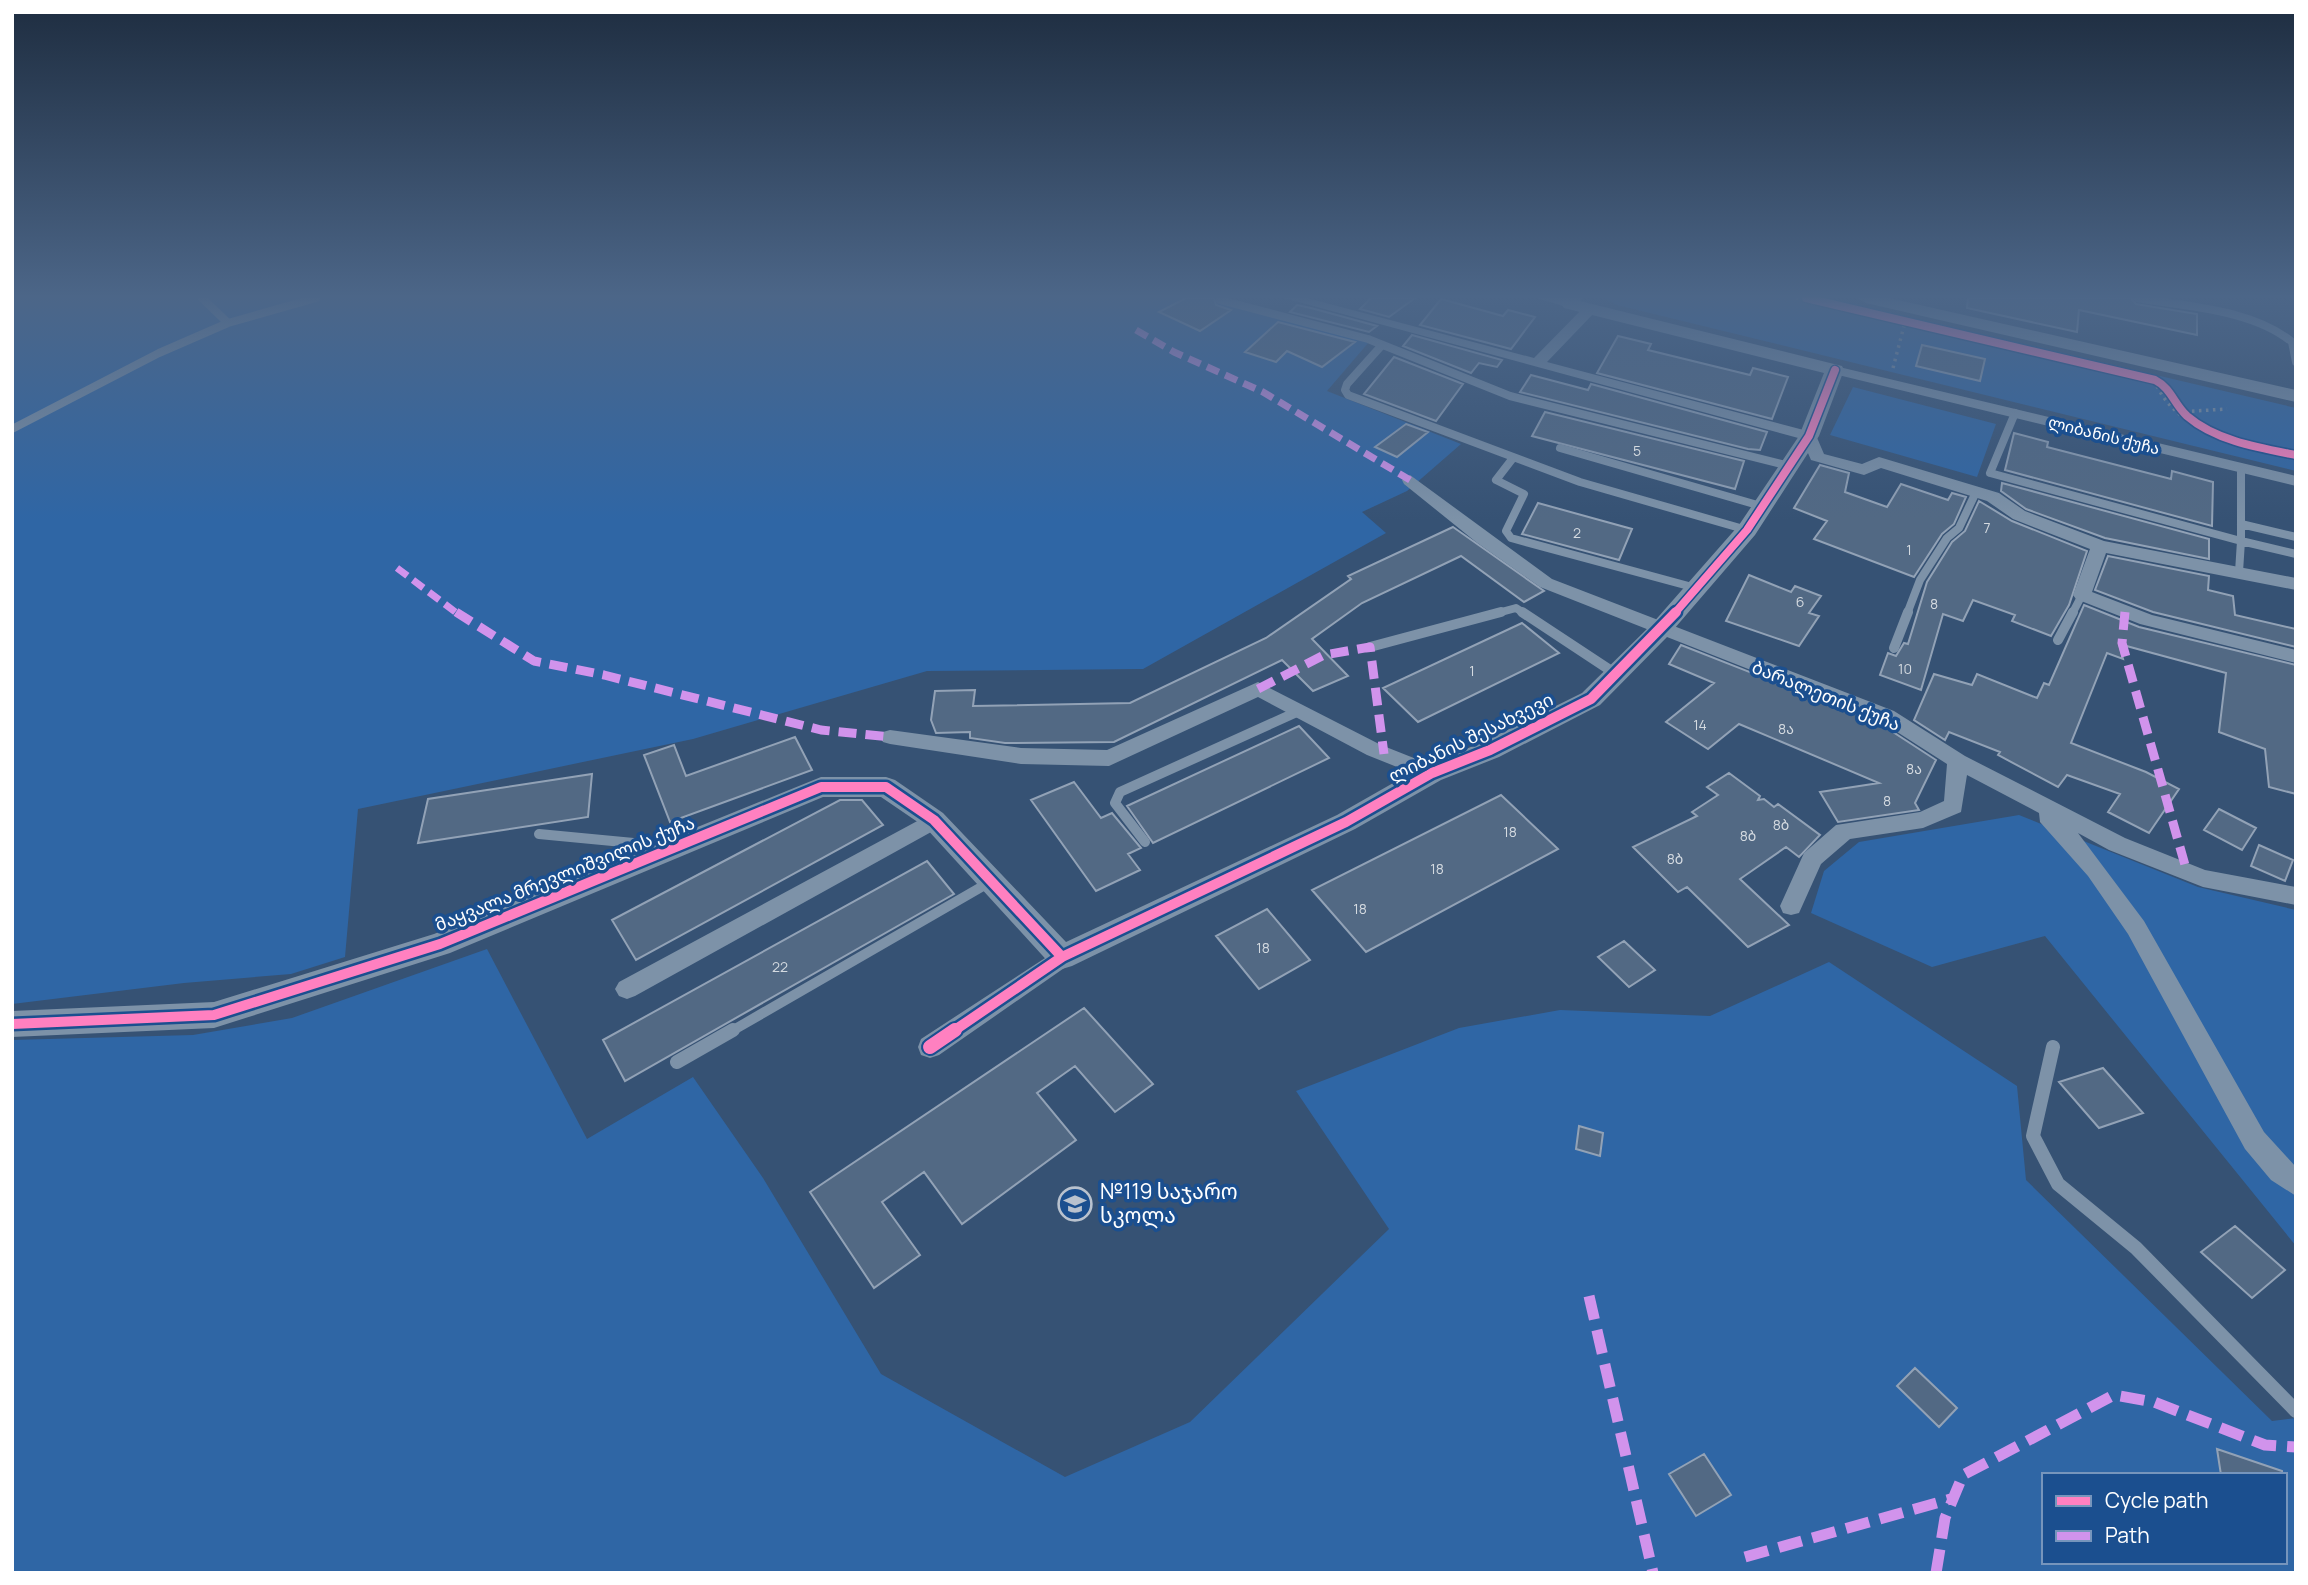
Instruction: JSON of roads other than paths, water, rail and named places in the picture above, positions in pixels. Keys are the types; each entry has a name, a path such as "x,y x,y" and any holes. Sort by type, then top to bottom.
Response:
{"street":[{"path":"1571,372 1809,436 1816,457 1864,470 1879,462 1976,492 2004,502 2019,515 2100,546 2296,584"},
{"name":"ლიბანის შესახვევი","path":"930,1047 1062,957 1346,822 1432,773 1490,750 1591,699 1660,629 1747,530 1809,436 1834,372"},
{"name":"ლიბანის ქუჩა","path":"1843,372 2296,481"},
{"path":"2178,372 2296,396"},
{"name":"ბარალეთის ქუჩა","path":"1410,481 1482,538 1546,583 1887,716 1958,761 2117,844 2203,878 2296,896"},
{"path":"2100,546 2082,595 2147,621 2296,657"},
{"path":"890,737 1021,757 1109,758 1258,689 1374,750 1432,773"},
{"path":"1791,906 1812,859 1844,831 1923,820 1954,806 1958,761"},
{"name":"მაყვალა მრევლიშვილის ქუჩა","path":"12,1024 214,1015 440,944 821,787 886,787 934,820 1062,957"},
{"path":"2031,799 2072,839 2124,905 2260,1148 2296,1183"},
{"path":"627,989 934,820"}],"lane":[{"path":"12,429 122,372"},
{"path":"1358,372 1347,384 1345,390 1348,395 1580,482 1747,530"},
{"path":"1448,372 1510,397 1789,466"},
{"path":"2015,413 1990,473 2296,554"},
{"path":"1560,448 1761,506"},
{"path":"1513,458 1496,480 1499,484 1524,494 1506,531 1511,538 1696,588"},
{"path":"2239,572 2241,468"},
{"path":"1894,648 1920,580 1947,538 1959,528 1976,492"},
{"path":"2241,524 2296,537"},
{"path":"2057,640 2082,595"},
{"path":"1370,646 1516,608 1616,674"},
{"path":"1145,842 1115,803 1120,792 1299,710"},
{"path":"539,834 679,847"},
{"path":"677,1062 990,883"},
{"path":"2053,1047 2033,1136 2058,1184 2136,1248 2296,1410"}],"place":[{"name":"№119 საჯარო სკოლა","path":"1075,1204"}]}
